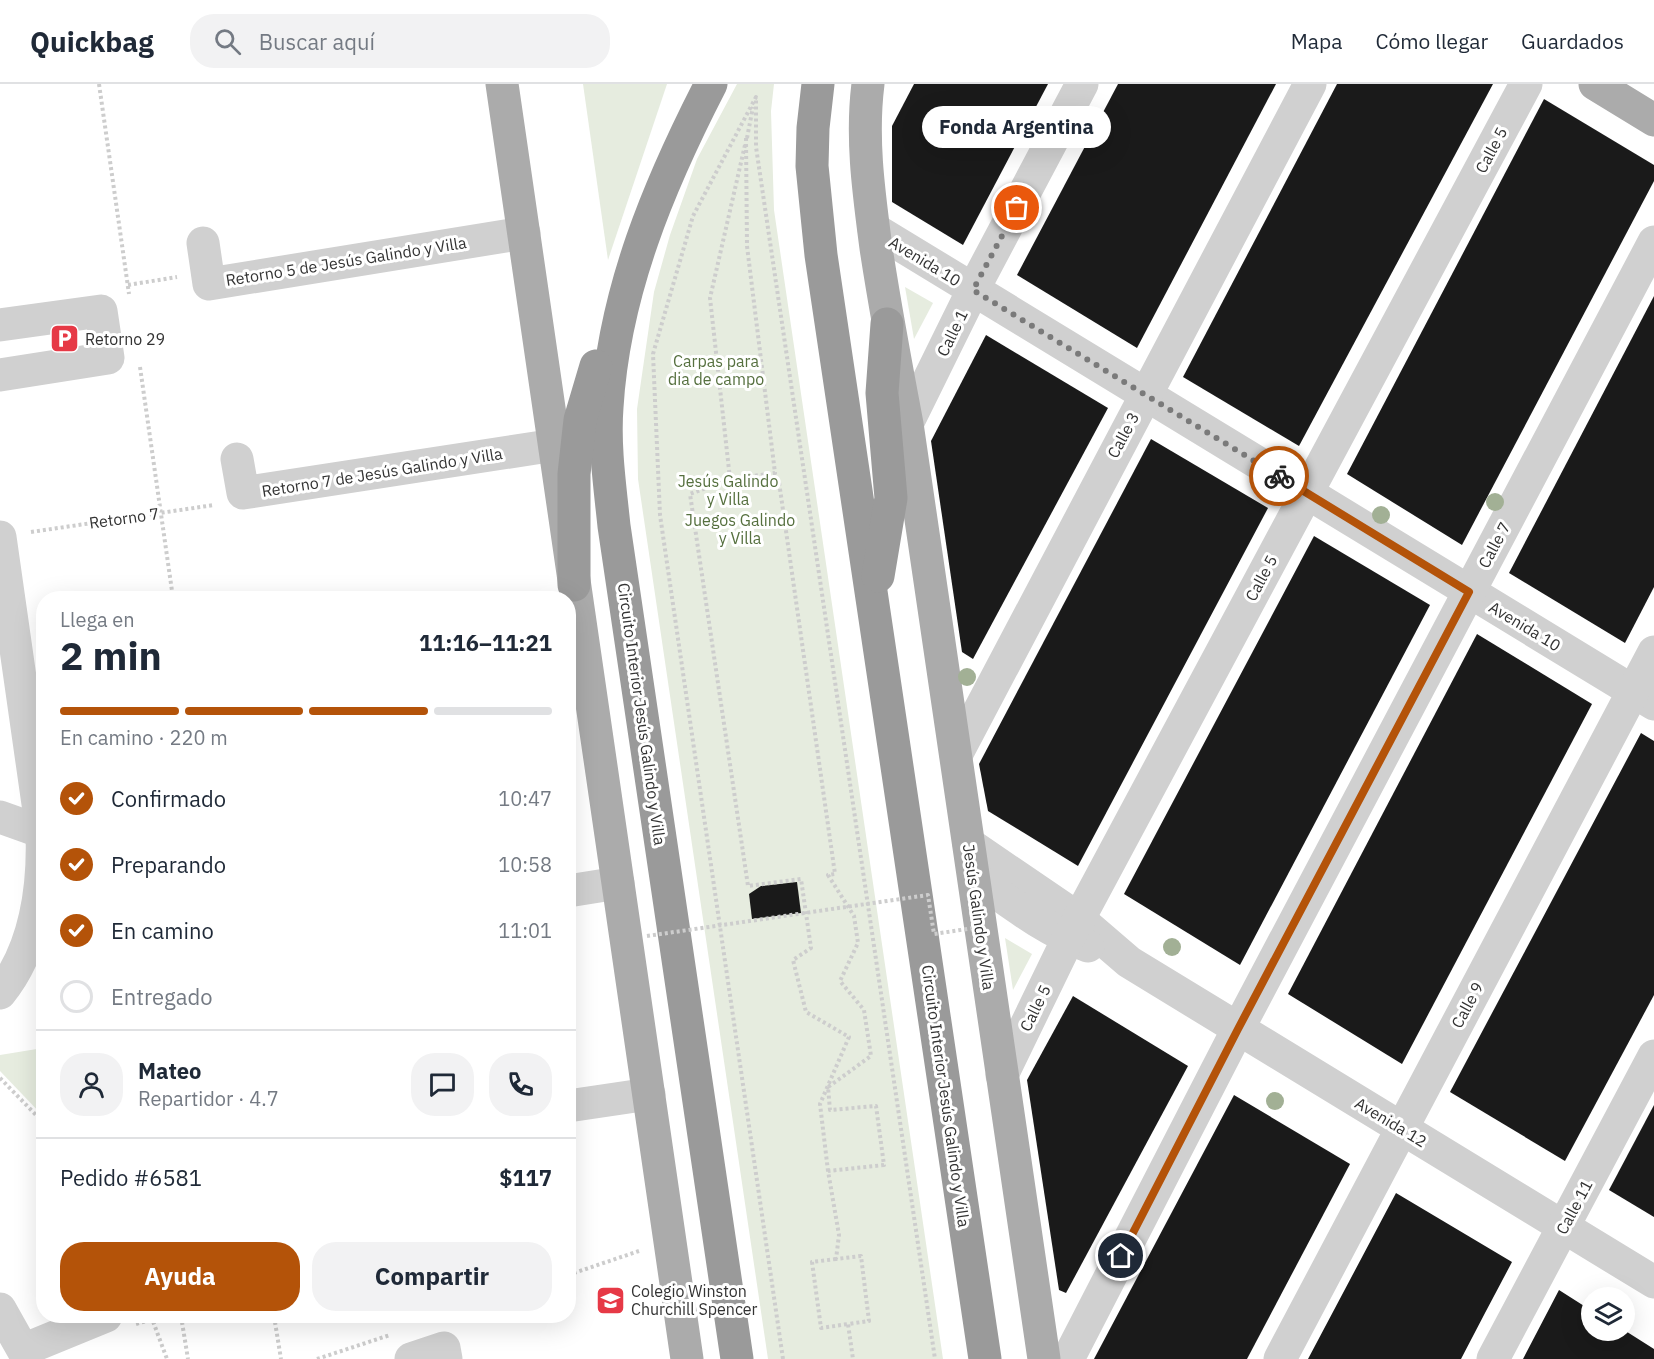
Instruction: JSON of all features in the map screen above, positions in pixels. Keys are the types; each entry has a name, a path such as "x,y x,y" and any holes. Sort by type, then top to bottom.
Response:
{"highway":[{"name":"Circuito Interior Jesús Galindo y Villa","path":"711,84 685,134 654,205 629,280 613,351 606,409 609,483 737,1359"},
{"name":"Circuito Interior Jesús Galindo y Villa","path":"818,84 812,166 816,210 985,1359"},
{"path":"574,585 574,474 580,420 598,358 629,280"},
{"path":"873,604 891,498 882,393 887,324"}],"main road":[{"path":"502,84 574,591"},
{"name":"Jesús Galindo y Villa","path":"868,84 865,147 887,324 907,424 1044,1359"},
{"path":"1595,84 1654,120"},
{"path":"576,624 578,663 618,883 687,1359"}],"street":[{"name":"Calle 1","path":"907,424 973,290 1082,84"},
{"name":"Calle 3","path":"956,755 1310,84"},
{"name":"Calle 5","path":"1002,1075 1073,929 1526,84"},
{"name":"Avenida 10","path":"874,229 1644,698"},
{"name":"Retorno 5 de Jesús Galindo y Villa","path":"205,257 209,284 524,233"},
{"name":"Calle 7","path":"1068,1359 1238,1029 1654,242"},
{"path":"0,325 100,310 108,358 0,375"},
{"name":"Retorno 7 de Jesús Galindo y Villa","path":"237,459 243,493 555,445"},
{"path":"11,535 36,775"},
{"name":"Calle 9","path":"1280,1359 1402,1128 1644,698 1654,652"},
{"path":"0,817 36,830"},
{"name":"Avenida 12","path":"969,844 1073,929 1654,1282"},
{"name":"Avenida 12","path":"974,877 1041,924 1073,929"},
{"path":"576,890 618,883"},
{"path":"0,993 17,967 33,924 36,907"},
{"name":"Calle 11","path":"1493,1359 1654,1056"},
{"path":"576,1105 649,1094"},
{"path":"0,1309 23,1350 111,1323"},
{"path":"402,1346 444,1348 446,1359"}],"path":[{"path":"730,479 710,298 756,98"},
{"path":"756,98 693,216 653,354 660,515 783,1359"},
{"path":"756,98 757,159 935,1359"},
{"path":"747,138 747,246 776,473 730,479 690,494 748,886 801,879 811,948 793,960 806,1012 849,1037 820,1104 838,1235 836,1259"},
{"path":"128,285 205,257"},
{"path":"730,479 779,482 835,874 828,875 854,916 858,943 840,981 864,1010 871,1056 828,1087"},
{"name":"Retorno 7","path":"11,535 237,501 243,493"},
{"path":"647,936 928,895 934,934 987,926"},
{"path":"0,1078 36,1115"},
{"path":"828,1087 830,1110 876,1106 884,1165 828,1171"},
{"path":"576,1272 670,1241"},
{"path":"861,1256 869,1321 848,1324 821,1328 812,1262 861,1256"},
{"path":"154,1323 167,1359"},
{"path":"182,1323 188,1359"},
{"path":"275,1323 281,1359"},
{"path":"848,1324 853,1359"},
{"path":"317,1359 402,1346"}],"green space":[{"path":"583,84 667,84 608,260"},
{"name":"Jesús Galindo y Villa","path":"737,84 774,84 771,111 774,210 943,1359 768,1359 638,479 637,409 654,292 670,235 697,159"},
{"path":"905,287 933,303 914,339"},
{"path":"1005,938 1032,954 1013,990"},
{"path":"36,1049 36,1109 0,1071 0,1055"}],"building":[{"path":"914,84 1048,84 963,245 892,202 892,126"},
{"path":"1118,84 1276,84 1137,348 1017,275"},
{"path":"1337,84 1493,84 1299,446 1183,377"},
{"path":"1544,99 1654,165 1654,181 1462,545 1347,474"},
{"path":"1654,296 1654,587 1625,643 1509,573"},
{"path":"986,335 1108,408 973,659 962,652 931,441"},
{"path":"1151,439 1268,508 1078,866 988,811 979,764"},
{"path":"1314,536 1430,605 1240,965 1124,894"},
{"path":"1477,634 1592,704 1402,1064 1288,994"},
{"path":"1641,733 1654,741 1654,995 1565,1161 1450,1092"},
{"path":"797,882 801,913 752,919 749,894 761,886"},
{"path":"1073,996 1188,1066 1066,1293 1059,1290 1027,1080"},
{"path":"1234,1095 1350,1164 1247,1359 1094,1359"},
{"path":"1654,1105 1654,1217 1609,1190"},
{"path":"1396,1193 1512,1262 1461,1359 1308,1359"},
{"path":"1559,1290 1581,1304 1581,1341 1635,1341 1635,1337 1654,1349 1654,1359 1523,1359"}],"way so far":[{"path":"1017,208 973,290 1279,476"}],"place":[{"name":"Fonda Argentina","path":"1017,208"},
{"name":"Retorno 29","path":"64,339"},
{"name":"Colegio Winston Churchill Spencer","path":"610,1300"}],"route":[{"path":"1121,1256 1469,592 1279,476"}],"park label":[{"name":"Carpas para dia de campo","path":"716,370"},
{"name":"Juegos Galindo y Villa","path":"740,529"}]}
